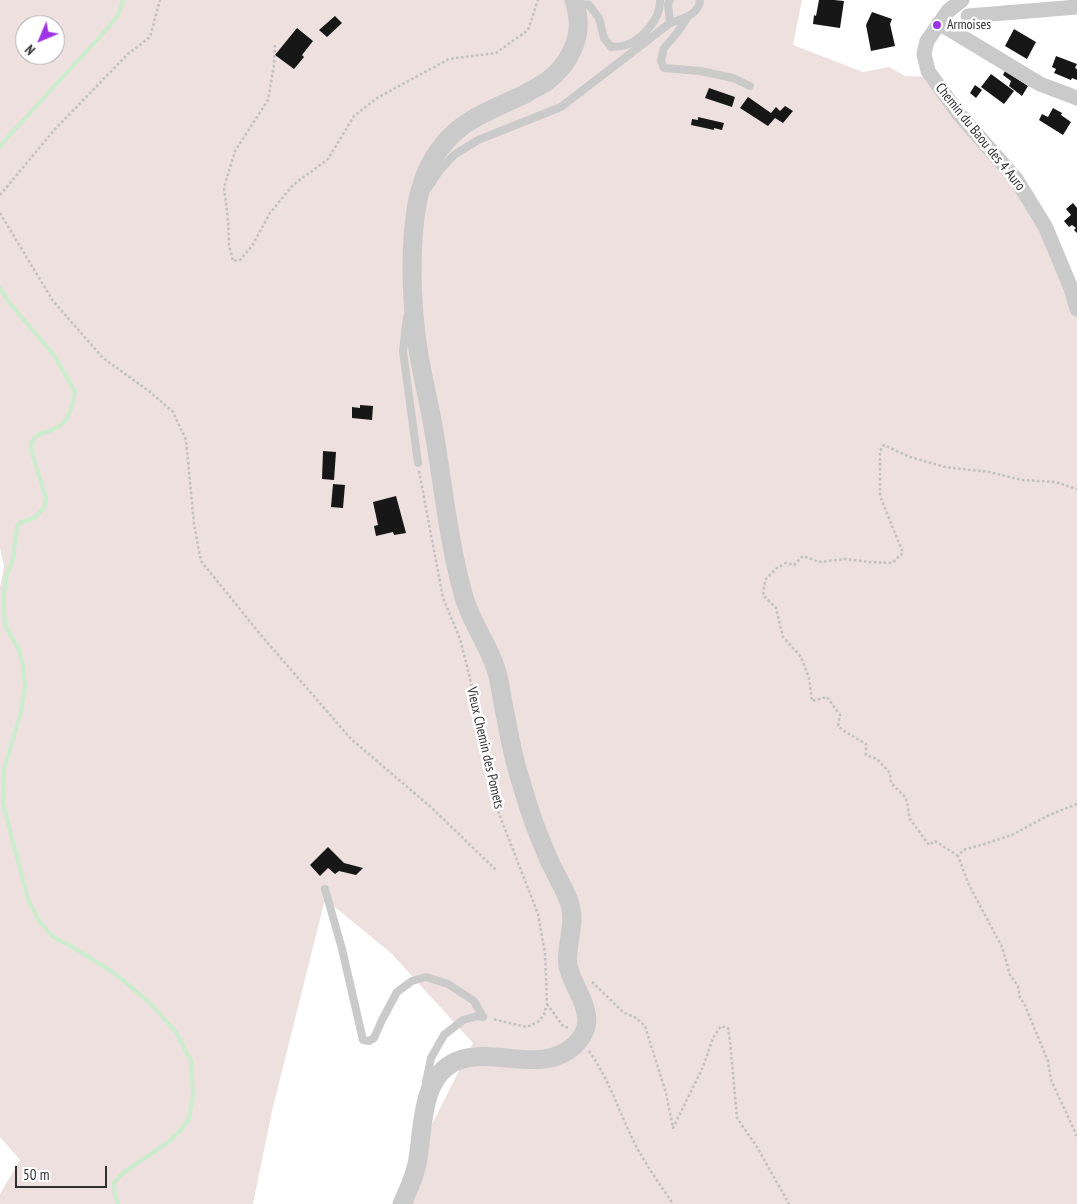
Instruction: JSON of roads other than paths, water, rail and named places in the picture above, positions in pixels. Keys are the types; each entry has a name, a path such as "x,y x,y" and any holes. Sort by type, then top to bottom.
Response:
{"street":[{"name":"Chemin du Baou des 4 Auro","path":"962,0 944,6 939,23 927,41 924,54 928,71 958,113 1016,179 1044,226 1071,288 1077,309"},
{"path":"402,1204 416,1166 420,1129 426,1104 435,1079 441,1072 453,1063 479,1056 530,1060 548,1059 557,1056 567,1051 581,1037 587,1023 587,1013 571,977 567,960 572,919 570,904 534,823 517,771 496,668 468,608 455,562 416,337 412,272 413,240 418,203 426,173 433,158 454,132 466,123 545,83 561,68 572,50 577,36 579,22 575,2"},
{"path":"968,16 1077,7"},
{"path":"939,23 1040,84 1077,98"}],"lane":[{"path":"575,2 589,5 599,18 604,38 611,46 625,46 639,38 653,24 660,0"},
{"path":"670,0 668,4 670,23"},
{"path":"700,0 697,9 687,18 664,48 661,61 664,68 700,71 733,78 750,86"},
{"path":"418,203 440,170 454,155 478,140 561,107 670,23 687,18"},
{"path":"412,272 403,351 418,462"},
{"path":"325,888 363,1040 369,1041 374,1038 397,992 412,981 426,978 448,984 474,1001 482,1017 478,1016 463,1020 444,1035 432,1058 424,1090 420,1129"}],"waterway":[{"path":"0,147 106,30 118,15 123,0"},
{"path":"0,288 11,305 54,355 75,392 70,412 64,422 59,427 42,433 33,439 31,445 32,453 46,498 44,508 34,518 17,526 13,559 6,577 4,594 5,625 19,650 25,687 21,712 4,769 3,804 28,899 39,921 53,937 114,973 149,1002 176,1032 191,1061 193,1095 189,1119 167,1143 123,1173 114,1183 115,1197 118,1204"}],"place":[{"name":"Armoises","path":"937,25"}]}
